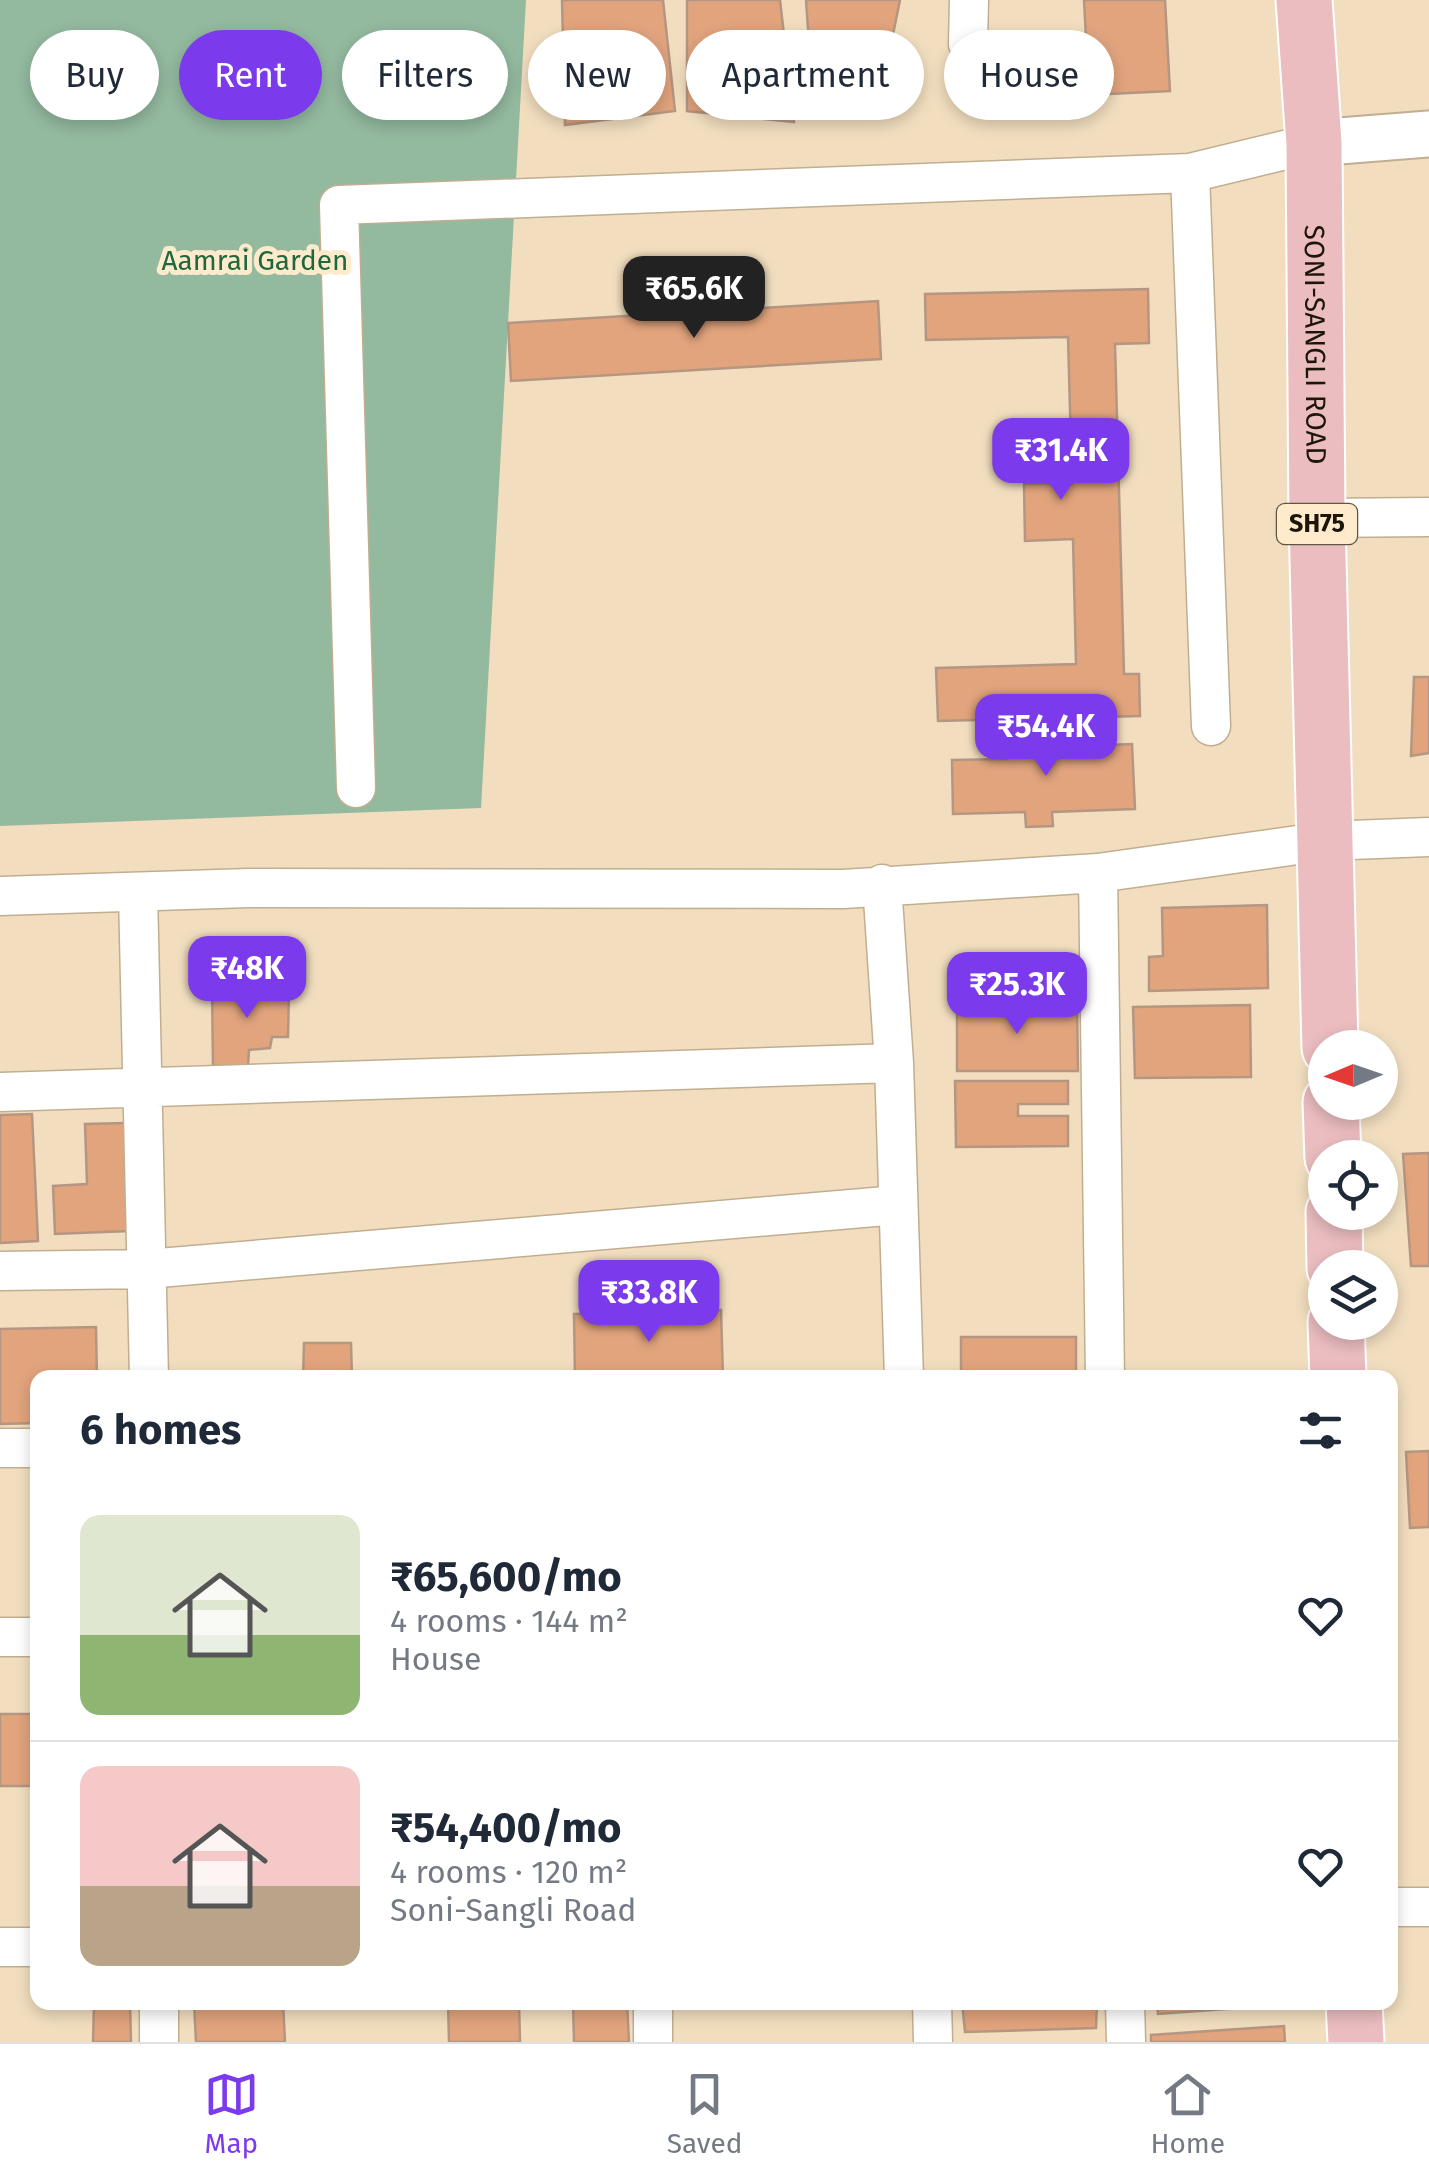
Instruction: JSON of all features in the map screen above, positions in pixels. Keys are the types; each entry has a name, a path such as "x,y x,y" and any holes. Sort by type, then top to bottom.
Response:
{"main road":[{"name":"SONI-SANGLI ROAD","path":"1304,0 1314,144 1317,518 1330,1030"},
{"path":"1337,1340 1338,1370"},
{"path":"1354,2010 1356,2042"}],"street":[{"path":"968,0 968,30"},
{"path":"356,788 339,205 1190,173 1314,144 1429,134"},
{"path":"1190,173 1211,726"},
{"path":"1317,518 1429,516"},
{"path":"0,896 843,888 1098,873 1326,841 1429,837"},
{"path":"1098,873 1106,1370"},
{"path":"882,884 894,1063 904,1370"},
{"path":"138,892 149,1370"},
{"path":"0,1092 143,1091 894,1063"},
{"path":"0,1270 146,1269 898,1206"},
{"path":"0,1448 30,1448"},
{"path":"0,1637 30,1637"},
{"path":"1398,1907 1429,1907"},
{"path":"0,1948 30,1947"},
{"path":"159,2010 159,2042"},
{"path":"653,2010 653,2042"},
{"path":"932,2010 933,2042"},
{"path":"1125,2010 1126,2042"}],"green space":[{"name":"Aamrai Garden","path":"0,0 526,0 481,808 0,826"}],"building":[{"path":"562,0 663,0 675,111 666,112 666,30 563,30"},
{"path":"687,0 780,0 783,30 687,30"},
{"path":"806,0 900,0 894,30 808,30"},
{"path":"1084,0 1165,0 1170,91 1114,94 1114,30 1086,30"},
{"path":"565,120 604,120 565,125"},
{"path":"1148,289 1149,343 1115,344 1124,674 1139,674 1140,716 938,721 936,668 1076,664 1073,539 1025,541 1024,484 1072,483 1068,337 926,340 925,294"},
{"path":"878,301 881,359 511,381 508,323"},
{"path":"1414,677 1429,677 1429,753 1411,756"},
{"path":"1079,733 1079,746 1132,744 1135,809 1052,812 1053,826 1026,827 1025,812 953,814 952,760 1007,759 1007,736"},
{"path":"1267,905 1268,988 1149,991 1149,957 1163,956 1162,908"},
{"path":"281,984 281,991 289,991 288,1037 272,1037 270,1048 249,1050 248,1066 213,1066 212,987"},
{"path":"1077,1002 1078,1071 957,1071 957,1003"},
{"path":"1250,1005 1251,1077 1135,1078 1133,1007"},
{"path":"955,1081 1068,1081 1068,1104 1018,1104 1018,1116 1068,1116 1068,1146 956,1147"},
{"path":"32,1114 38,1241 0,1243 0,1115"},
{"path":"125,1123 129,1231 55,1234 53,1186 87,1184 85,1124"},
{"path":"1429,1153 1429,1266 1411,1266 1403,1154"},
{"path":"721,1310 723,1370 575,1370 574,1314"},
{"path":"96,1327 97,1370 30,1370 30,1423 0,1424 0,1329"},
{"path":"961,1337 1076,1337 1076,1370 961,1370"},
{"path":"304,1343 351,1343 352,1370 303,1370"},
{"path":"1429,1451 1429,1527 1410,1528 1406,1452"},
{"path":"0,1714 30,1714 30,1786 0,1786"},
{"path":"94,2010 130,2010 131,2042 93,2042"},
{"path":"194,2010 283,2010 285,2042 196,2042"},
{"path":"448,2010 519,2010 520,2042 449,2042"},
{"path":"573,2010 627,2010 629,2042 574,2042"},
{"path":"963,2010 1097,2010 1096,2028 965,2032"},
{"path":"1158,2010 1213,2010 1158,2014"},
{"path":"1284,2026 1285,2042 1151,2042 1151,2035"}]}
